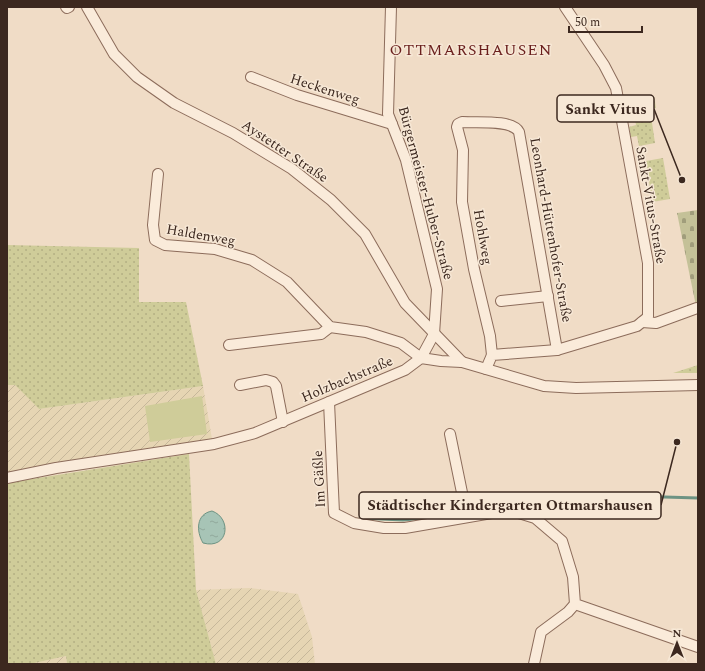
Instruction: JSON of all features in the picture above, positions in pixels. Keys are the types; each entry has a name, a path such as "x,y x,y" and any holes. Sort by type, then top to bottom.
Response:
{"street":[{"name":"Aystetter Straße","path":"87,7 114,54 137,78 174,103 233,133 292,169 331,200 365,234 405,303 462,362"},
{"name":"Bürgermeister-Huber-Straße","path":"391,7 388,114 406,160 437,289 434,334 421,358"},
{"name":"Sankt-Vitus-Straße","path":"565,7 566,11 604,65 616,88 648,263 648,317 642,322"},
{"name":"Heckenweg","path":"251,77 297,95 392,124"},
{"name":"Leonhard-Hüttenhofer-Straße","path":"458,124 462,122 507,124 517,129 519,132 557,350"},
{"name":"Hohlweg","path":"458,124 457,127 463,150 462,202 490,336 492,355"},
{"name":"Haldenweg","path":"158,174 153,225 155,240 165,245 215,249 252,260 287,282 330,327"},
{"path":"501,301 548,296"},
{"path":"486,369 492,355 557,350 637,326 642,322 656,323 696,308"},
{"path":"229,345 320,334 330,327 366,332 401,343 421,358 462,362 544,386 576,388 698,385"},
{"name":"Holzbachstraße","path":"7,478 56,468 214,444 255,433 405,370 421,358"},
{"path":"240,385 266,380 273,382 276,386 283,422"},
{"name":"Im Gäßle","path":"329,402 334,513 354,523 384,528 405,528 509,510 535,518 562,541 573,577 575,604"},
{"path":"450,434 467,517"},
{"path":"534,664 541,632 568,612 575,604 698,647"}],"shaded area":[{"path":"654,96 656,108 650,109 655,143 639,146 637,136 631,137 629,127 636,125 633,109 627,109 625,101"},
{"path":"663,158 670,199 652,202 646,161"},
{"path":"7,245 139,248 139,302 186,302 203,386 39,409 15,385 7,385"},
{"path":"698,365 698,373 673,373"},
{"path":"7,385 15,385 39,409 203,386 212,439 7,474"},
{"path":"202,396 207,434 150,442 145,406"},
{"path":"189,454 196,590 216,664 67,664 66,656 30,664 7,664 7,483"},
{"path":"249,588 298,594 312,637 315,664 216,664 196,590"},
{"path":"66,656 67,664 30,664"}],"green space":[{"path":"698,210 698,311 697,311 677,213"}],"water":[{"path":"212,511 223,520 225,532 223,538 218,542 212,544 203,543 199,533 200,519"}],"waterway":[{"path":"360,518 403,520 434,517 564,494 698,498"}],"place":[{"name":"Sankt Vitus","path":"682,180"},
{"name":"Städtischer Kindergarten Ottmarshausen","path":"677,442"}],"district":[{"name":"OTTMARSHAUSEN","path":"471,50"}]}
